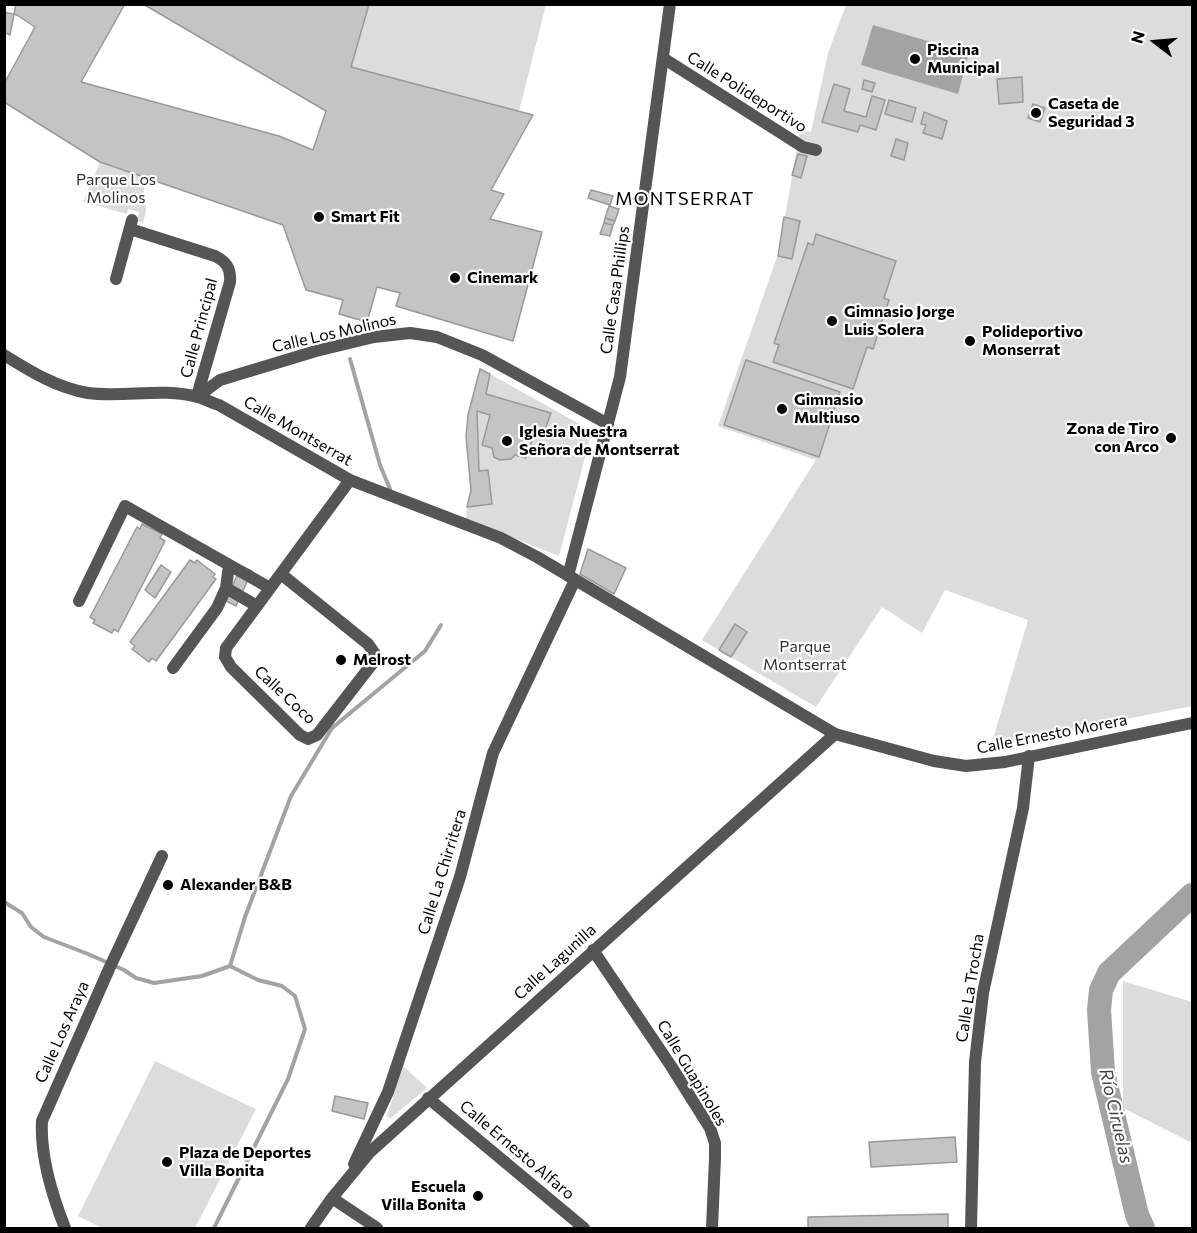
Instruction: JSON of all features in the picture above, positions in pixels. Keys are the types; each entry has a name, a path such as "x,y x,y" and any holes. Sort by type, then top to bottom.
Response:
{"street":[{"name":"Calle Casa Phillips","path":"571,578 620,377 670,4"},
{"name":"Calle Polideportivo","path":"663,58 803,147 816,150"},
{"name":"Calle Principal","path":"116,279 131,225 215,256 227,264 231,273 230,282 197,397"},
{"name":"Calle Los Molinos","path":"197,397 220,380 316,351 394,334 410,333 436,337 482,355 608,424"},
{"name":"Calle Montserrat","path":"4,355 37,375 77,390 197,397 219,405 350,480 501,538 571,578"},
{"name":"Calle Coco","path":"281,574 368,644 375,654 372,664 317,735 308,738 300,735 231,667 225,657 226,648 350,480"},
{"path":"79,601 125,506 270,588"},
{"path":"173,668 217,608 226,588 229,565"},
{"name":"Calle Ernesto Morera","path":"571,578 835,734 934,760 966,766 1005,762 1192,723"},
{"name":"Calle La Chirritera","path":"349,1176 388,1092 460,877 493,753 571,578"},
{"path":"226,588 256,606"},
{"name":"Calle Lagunilla","path":"312,1228 332,1198 370,1152 835,734"},
{"name":"Calle La Trocha","path":"971,1228 975,1062 982,993 1023,807 1029,756"},
{"name":"Calle Los Araya","path":"65,1228 56,1206 48,1173 41,1140 42,1121 116,953 162,856"},
{"name":"Calle Guapinoles","path":"593,950 672,1066 710,1128 715,1143 712,1228"},
{"name":"Calle Ernesto Alfaro","path":"428,1098 584,1228"},
{"path":"332,1198 377,1228"}],"green space":[{"path":"369,5 546,5 519,111 351,67"},
{"name":"Polideportivo Monserrat","path":"846,5 1192,5 1192,706 991,746 1028,620 945,590 922,633 882,607 816,707 702,640 816,460 718,426 779,251 800,130 811,132 828,53"},
{"name":"Parque Los Molinos","path":"100,162 146,179 142,205 147,206 143,223 137,221 139,212 128,209 127,214 83,202"},
{"path":"490,374 592,431 559,556 466,519 467,507 492,504 488,470 479,471 477,411 490,415 482,445 492,448 494,457 500,460 507,460 515,455 526,458 536,430 545,432 551,413 486,394"},
{"path":"1123,981 1192,1002 1192,1143 1123,1108"},
{"name":"Plaza de Deportes Villa Bonita","path":"155,1061 256,1109 195,1228 102,1228 78,1216"},
{"path":"403,1066 427,1088 390,1119 387,1116"}],"shaded area":[{"name":"Piscina Municipal","path":"873,25 969,53 958,94 861,65"}],"building":[{"path":"4,4 369,4 351,67 533,115 491,190 504,194 490,219 542,232 513,341 396,306 400,293 377,287 367,322 339,314 343,300 306,290 283,225 100,162 4,102"},
{"path":"4,4 16,4 10,35 4,32"},
{"path":"125,4 143,4 326,111 313,150 279,136 81,82"},
{"path":"4,12 17,15 35,27 4,84"},
{"path":"1022,77 1023,102 999,104 997,79"},
{"path":"864,80 875,83 872,92 862,89"},
{"path":"834,84 850,89 844,111 866,117 872,96 885,100 876,130 860,125 858,132 822,122"},
{"path":"889,100 916,108 912,122 885,114"},
{"name":"Caseta de Seguridad 3","path":"1033,104 1045,108 1040,122 1028,118"},
{"path":"924,112 947,121 942,139 923,133 926,125 921,124"},
{"path":"896,139 908,143 904,160 891,156"},
{"path":"798,154 807,156 801,178 792,175"},
{"path":"591,190 613,196 610,205 588,198"},
{"path":"609,206 619,209 615,221 605,218"},
{"path":"784,217 800,221 792,259 778,256"},
{"path":"605,218 615,221 613,225 604,223"},
{"path":"604,223 613,225 610,236 600,234"},
{"name":"Gimnasio Jorge Luis Solera","path":"816,234 896,261 884,298 889,300 873,349 867,347 853,389 773,362 779,345 774,343 808,243 813,245"},
{"name":"Gimnasio Multiuso","path":"746,360 840,392 819,457 724,425"},
{"name":"Iglesia Nuestra Señora de Montserrat","path":"480,369 490,374 486,394 551,413 544,432 536,430 526,458 515,455 511,459 500,460 494,457 492,448 482,445 490,415 477,411 479,471 488,470 492,504 467,507 471,490 466,437 468,415"},
{"path":"142,524 162,534 160,538 165,541 118,632 114,629 112,633 93,623 95,620 90,617 137,527 140,529"},
{"path":"588,549 626,568 614,594 580,574"},
{"path":"190,560 195,563 197,560 215,574 213,577 216,579 156,661 152,658 149,662 132,649 135,646 130,642"},
{"path":"161,565 171,572 155,598 145,590"},
{"path":"241,566 252,571 236,606 226,601"},
{"path":"735,624 747,632 731,657 719,650"},
{"path":"335,1096 368,1103 364,1119 332,1111"},
{"path":"955,1137 957,1162 871,1167 869,1142"},
{"path":"948,1214 948,1228 808,1228 808,1217"}],"waterway":[{"path":"350,359 380,465 390,489"},
{"path":"230,966 245,917 291,796 332,728 425,651 441,625"},
{"name":"Río Ciruelas","path":"1143,1228 1137,1215 1103,1072 1099,1010 1101,990 1109,973 1192,895"},
{"path":"4,902 22,913 31,927 44,937 124,970 136,978 154,983 202,976 230,966"},
{"path":"214,1228 288,1079 305,1029 295,996 282,986 258,980 230,966"}],"place":[{"name":"Piscina Municipal","path":"915,59"},
{"name":"Caseta de Seguridad 3","path":"1036,113"},
{"name":"Smart Fit","path":"319,217"},
{"name":"Cinemark","path":"455,278"},
{"name":"Gimnasio Jorge Luis Solera","path":"832,321"},
{"name":"Polideportivo Monserrat","path":"970,341"},
{"name":"Gimnasio Multiuso","path":"782,409"},
{"name":"Zona de Tiro con Arco","path":"1171,438"},
{"name":"Iglesia Nuestra Señora de Montserrat","path":"507,441"},
{"name":"Melrost","path":"341,660"},
{"name":"Alexander B&B","path":"168,885"},
{"name":"Plaza de Deportes Villa Bonita","path":"167,1162"},
{"name":"Escuela Villa Bonita","path":"478,1196"}],"district":[{"name":"MONTSERRAT","path":"685,199"}],"park label":[{"name":"Parque Montserrat","path":"805,656"}]}
